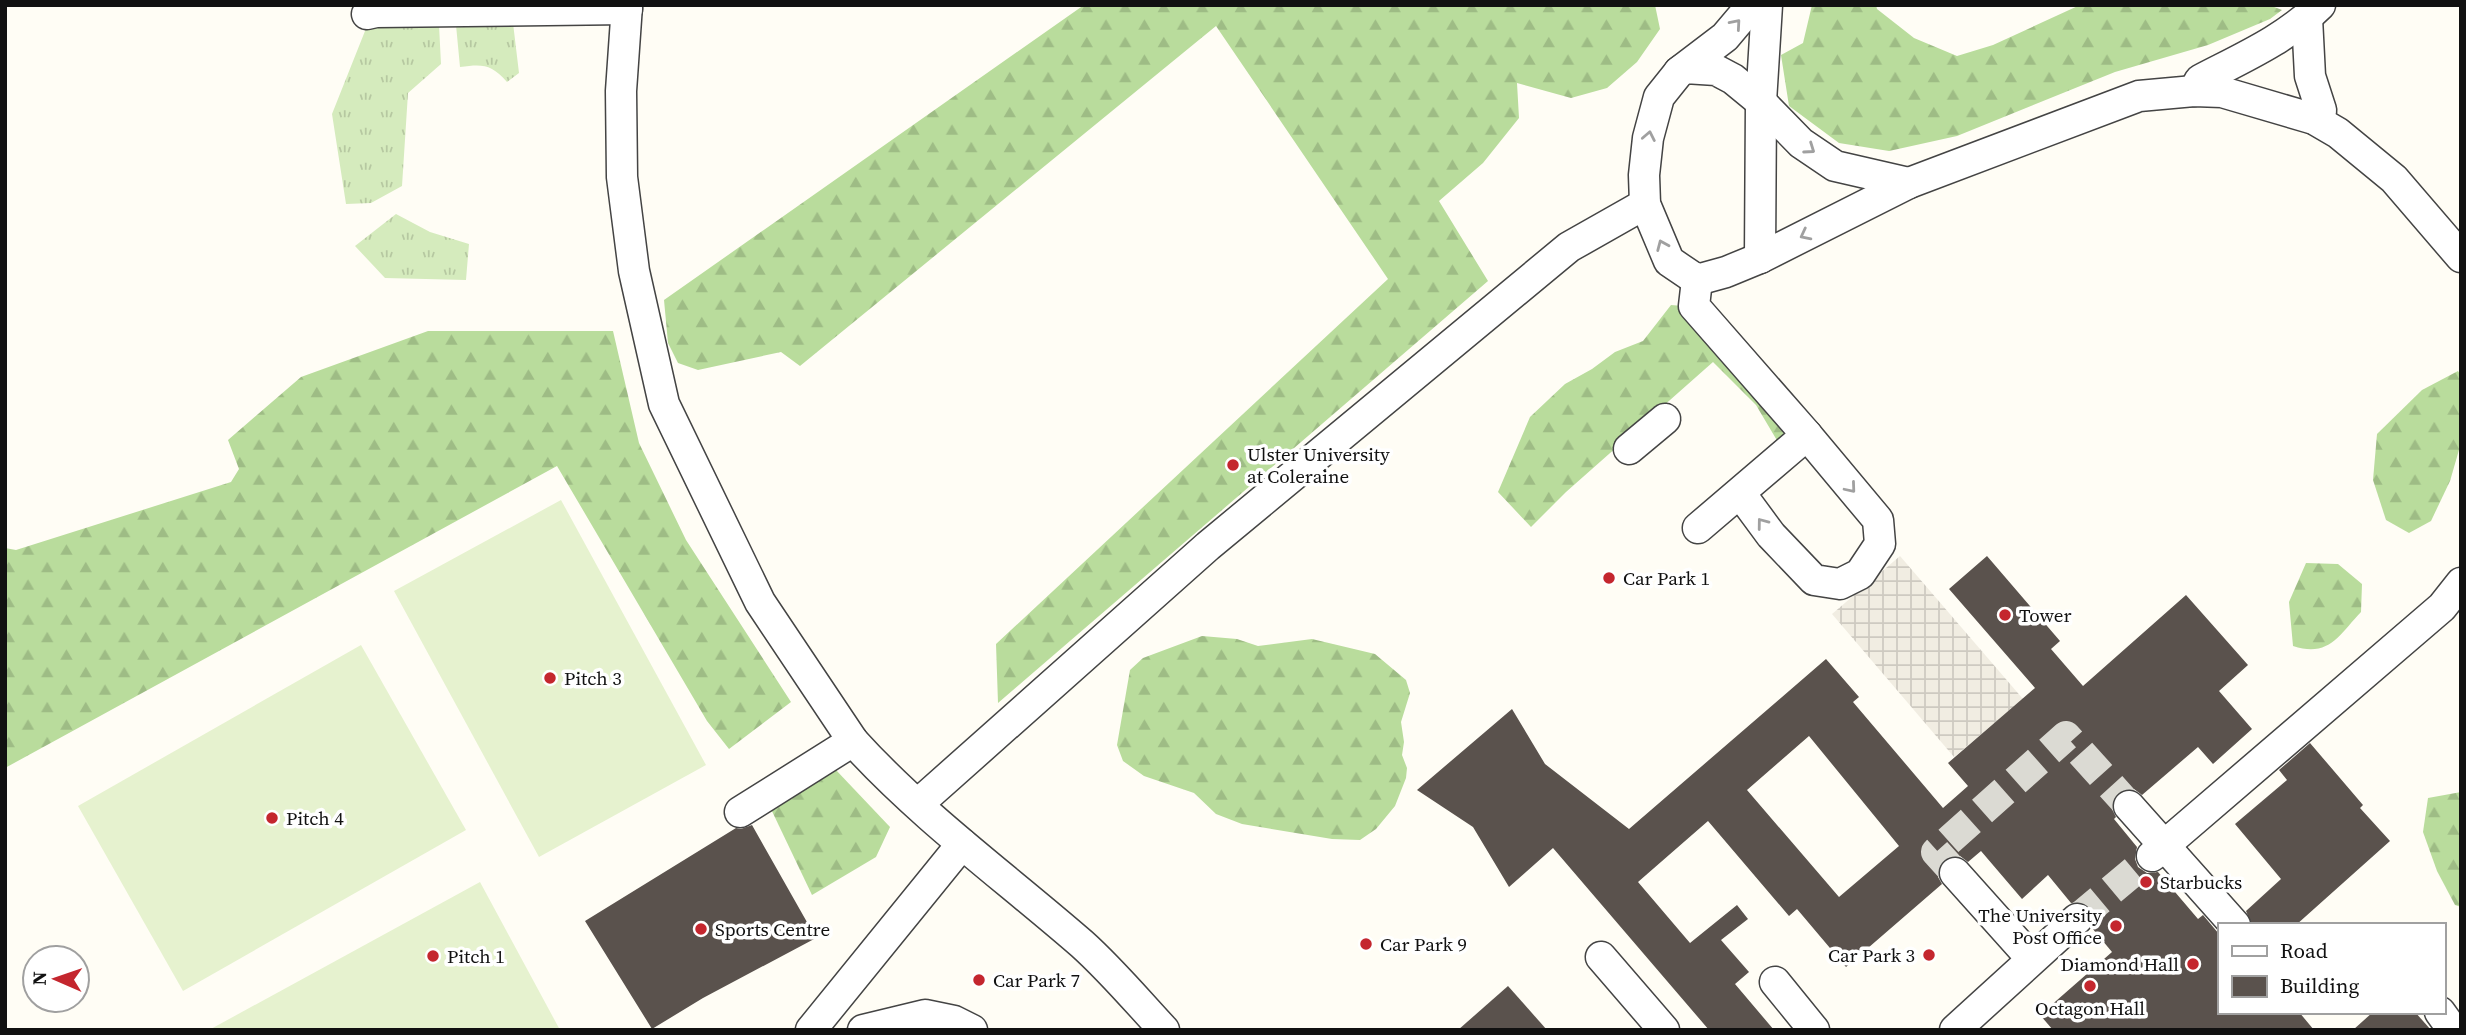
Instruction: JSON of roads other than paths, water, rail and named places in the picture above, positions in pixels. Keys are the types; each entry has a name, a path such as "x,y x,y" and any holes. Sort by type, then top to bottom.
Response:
{"lane":[{"path":"1752,5 1725,37 1679,72 1659,97 1654,113 1645,162 1645,204 1669,261 1697,280 1760,258 1909,183 2139,96 2194,91 2222,92 2314,119 2337,133 2394,179 2461,257"},
{"path":"1760,258 1761,102 1767,5"},
{"path":"367,15 376,12 627,7 621,91 622,177 634,271 664,404 760,602 853,741 962,844 1084,946 1164,1030"},
{"path":"2194,91 2200,80 2273,42 2314,12"},
{"path":"2314,12 2310,76 2321,110 2314,119"},
{"path":"1679,72 1685,68 1716,70 1733,79 1761,102 1801,143 1835,166 1909,183"},
{"path":"918,804 1208,546 1569,247 1645,204"},
{"path":"1697,280 1694,306 1878,520 1880,544 1860,574 1840,584 1814,580 1771,535 1740,493"},
{"path":"1629,449 1665,419"},
{"path":"1698,528 1807,436"},
{"path":"2158,850 2451,613 2461,583"},
{"path":"740,812 853,741"},
{"path":"2129,806 2158,850 2233,923"},
{"path":"851,1030 817,1023 962,844"},
{"path":"1955,873 2032,959"},
{"path":"1955,1030 2077,919"},
{"path":"1601,957 1664,1030"},
{"path":"1774,982 1814,1030"},
{"path":"2445,1009 2453,1030"},
{"path":"863,1030 925,1015 954,1021 972,1030"}],"tunnel":[{"path":"1955,873 1936,852 2066,736 2129,806"},
{"path":"2077,919 2152,856"}],"place":[{"name":"Ulster University at Coleraine","path":"1233,465"},
{"name":"Car Park 1","path":"1609,578"},
{"name":"Tower","path":"2005,615"},
{"name":"Pitch 3","path":"550,678"},
{"name":"Pitch 4","path":"272,818"},
{"name":"Starbucks","path":"2146,882"},
{"name":"The University Post Office","path":"2116,926"},
{"name":"Sports Centre","path":"701,929"},
{"name":"Car Park 9","path":"1366,944"},
{"name":"Car Park 3","path":"1929,955"},
{"name":"Pitch 1","path":"433,956"},
{"name":"Diamond Hall","path":"2193,964"},
{"name":"Car Park 7","path":"979,980"},
{"name":"Octagon Hall","path":"2090,986"}]}
